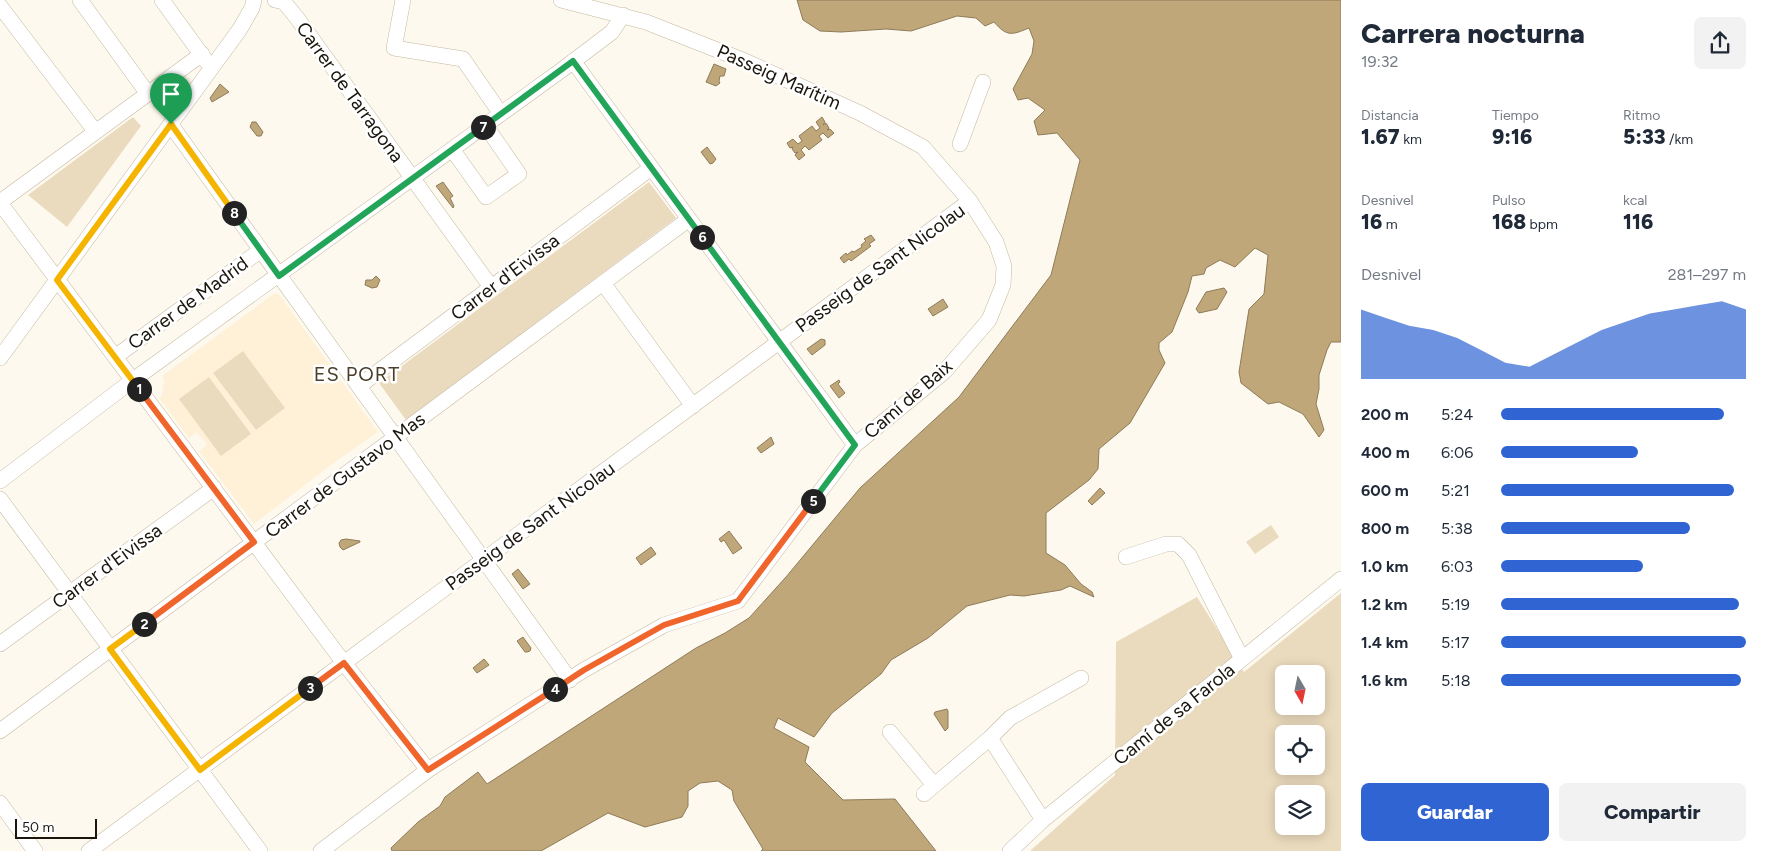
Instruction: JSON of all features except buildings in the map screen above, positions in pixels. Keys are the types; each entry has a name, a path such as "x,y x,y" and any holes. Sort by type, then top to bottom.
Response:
{"street":[{"path":"80,0 148,94"},
{"path":"162,0 212,68"},
{"path":"0,358 240,29 252,8 254,0"},
{"name":"Carrer de Tarragona","path":"275,0 284,2 297,18 491,287"},
{"path":"403,0 394,48 463,60 501,114"},
{"name":"Passeig Marítim","path":"561,0 646,22 745,61 860,112 923,147 970,201"},
{"path":"0,6 95,131"},
{"name":"Carrer de Madrid","path":"0,481 133,380 279,276 612,32 623,15"},
{"path":"202,54 95,131 0,203 344,663 428,770"},
{"path":"573,61 855,445"},
{"path":"960,144 983,82"},
{"path":"171,124 570,680"},
{"path":"452,149 486,197 519,174 485,125"},
{"name":"Carrer d'Eivissa","path":"358,386 651,168"},
{"name":"Passeig de Sant Nicolau","path":"89,851 970,201"},
{"name":"Camí de Baix","path":"321,851 428,770 584,670 664,625 738,601 855,445 944,372 989,320 1003,286 1004,266 996,242 970,201"},
{"name":"Carrer de Gustavo Mas","path":"0,731 689,219"},
{"name":"Carrer de Madrid","path":"115,357 261,250"},
{"path":"603,283 692,406"},
{"name":"Carrer d'Eivissa","path":"0,644 214,488"},
{"path":"0,499 260,851"},
{"path":"1126,557 1166,544 1178,544 1189,555 1242,659"},
{"name":"Camí de sa Farola","path":"1010,851 1043,820 1341,579"},
{"path":"890,732 929,789 990,738 1010,718 1081,678"},
{"path":"990,738 1043,820"},
{"path":"0,803 35,851"}],"shaded area":[{"path":"797,0 1341,0 1341,342 1331,342 1319,375 1316,404 1324,430 1319,437 1303,414 1279,402 1268,404 1241,383 1239,372 1249,309 1264,294 1268,255 1255,248 1235,267 1220,260 1206,268 1204,274 1192,276 1188,292 1172,332 1159,343 1159,350 1165,363 1130,423 1099,449 1098,469 1089,480 1046,513 1046,553 1065,565 1081,584 1092,592 1094,597 1070,586 1061,590 1024,596 1010,595 967,606 928,638 891,660 881,674 832,713 814,737 778,718 774,728 809,747 805,762 843,800 895,799 936,851 761,851 763,849 734,801 732,790 718,781 700,783 688,791 688,806 682,817 645,827 608,813 541,851 392,851 391,848 418,822 440,806 445,797 478,772 487,784 696,648 749,618 786,577 860,488 959,397 1051,275 1080,160 1057,133 1038,135 1034,121 1045,110 1028,98 1018,100 1013,89 1032,54 1034,41 1029,28 1010,33 994,22 985,26 976,18 957,16 911,31 886,29 841,32 820,31 803,20"},
{"path":"714,64 726,69 724,76 720,76 720,83 716,86 706,82"},
{"path":"220,84 229,92 212,102 210,98"},
{"path":"133,117 141,126 67,227 28,195"},
{"path":"822,117 825,122 823,125 826,123 829,128 827,130 830,129 834,133 828,138 823,133 819,136 822,140 809,150 805,146 801,150 805,155 799,160 795,155 798,152 795,153 792,149 793,147 790,148 787,143 793,139 798,144 802,141 799,136 812,126 816,131 820,128 816,122"},
{"path":"252,122 256,122 263,132 261,136 257,136 250,127"},
{"path":"707,147 716,159 710,164 701,152"},
{"path":"443,182 453,196 450,198 454,206 453,208 436,186"},
{"path":"649,182 676,218 406,420 379,383"},
{"path":"871,235 875,240 869,244 871,246 851,261 849,259 844,263 840,258 846,253 847,255 862,247 861,245 866,241 864,239"},
{"path":"376,276 380,280 377,287 372,288 365,285 366,280 372,280"},
{"path":"1224,288 1227,292 1217,309 1199,313 1196,309 1206,292"},
{"path":"275,293 279,294 378,432 335,462 254,524 199,451 207,445 197,432 189,438 159,398 162,395 164,380 162,376"},
{"path":"943,299 948,307 933,316 928,309"},
{"path":"821,339 825,340 825,345 812,355 807,349"},
{"path":"243,351 285,408 256,430 213,373"},
{"path":"209,377 251,434 221,456 179,399"},
{"path":"839,380 838,384 845,393 839,398 830,386"},
{"path":"771,437 774,444 761,453 757,448"},
{"path":"1100,488 1105,493 1092,505 1088,501"},
{"path":"1271,525 1279,537 1255,554 1246,542"},
{"path":"729,531 742,548 733,554 724,540 721,542 719,539"},
{"path":"346,539 360,542 343,550 339,543 341,540"},
{"path":"651,547 656,554 641,565 636,558"},
{"path":"518,569 530,584 523,589 512,574"},
{"path":"1341,593 1341,851 1030,851 1115,775 1116,642 1197,597 1244,672"},
{"path":"523,637 531,648 530,651 525,652 517,641"},
{"path":"484,659 489,665 477,673 473,668"},
{"path":"947,709 948,728 945,731 934,714 935,712"}],"district":[{"name":"ES PORT","path":"357,374"}],"route":[{"path":"573,61 855,445 738,601 664,625 584,670 428,770 344,663 200,770 110,649 254,542 57,280 171,124 279,276 573,61"}]}
